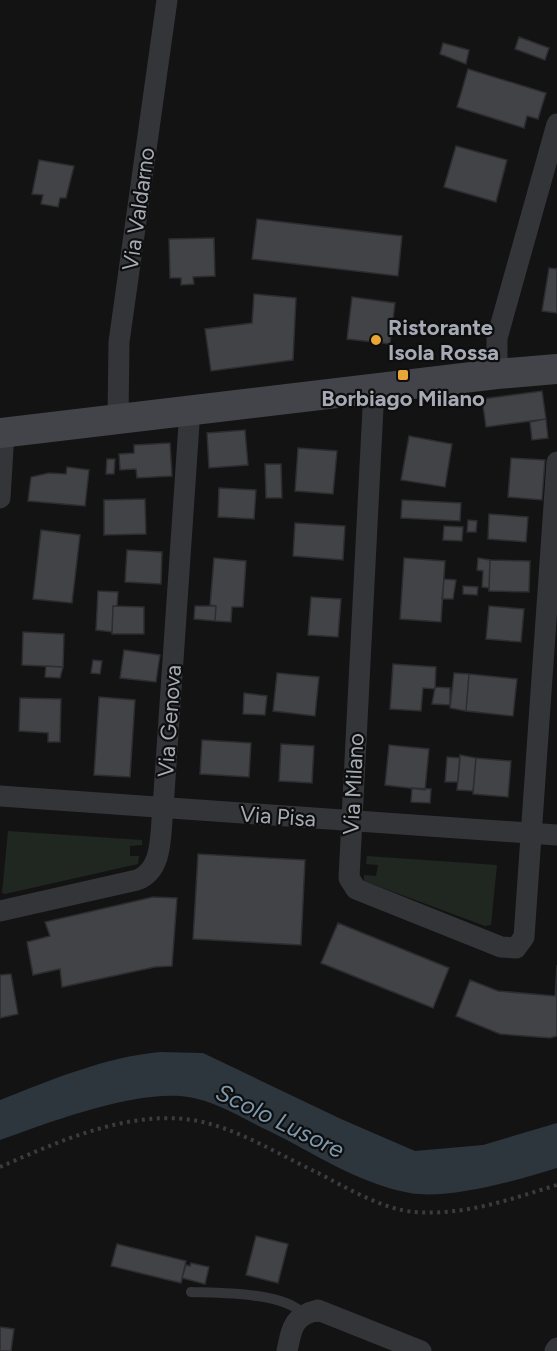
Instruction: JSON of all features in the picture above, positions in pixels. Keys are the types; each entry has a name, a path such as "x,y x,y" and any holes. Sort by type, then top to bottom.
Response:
{"main road":[{"path":"2,432 496,374 557,369"}],"street":[{"name":"Via Valdarno","path":"118,418 119,342 167,0"},
{"path":"496,374 497,338 556,132"},
{"name":"Via Milano","path":"374,388 349,878 356,890 501,947 516,948 524,937 533,833"},
{"name":"Via Genova","path":"0,911 149,875 156,864 163,808 189,424 186,411"},
{"path":"0,498 2,432"},
{"path":"533,833 557,462"},
{"name":"Via Pisa","path":"0,796 557,835"},
{"path":"287,1351 293,1326 303,1314 318,1310 333,1314 421,1351"}],"lane":[{"path":"191,1292 240,1294 287,1304 298,1308 303,1314"}],"path":[{"path":"0,1167 62,1140 136,1120 186,1119 215,1125 370,1198 412,1212 443,1213 483,1207 557,1185"}],"shaded area":[{"path":"8,831 142,840 142,845 130,846 130,856 139,856 138,864 5,894 2,893"},
{"path":"367,856 497,865 491,925 485,926 364,881 364,875 376,876 378,865 366,864"}],"water":[{"name":"Scolo Lusore","path":"160,1052 203,1053 341,1119 415,1151 483,1145 557,1123 557,1168 504,1183 463,1191 444,1194 410,1193 373,1183 337,1167 215,1105 203,1100 180,1096 159,1096 113,1104 65,1117 0,1140 0,1100 99,1064"}],"building":[{"path":"519,37 549,48 545,60 515,49"},
{"path":"443,43 469,50 466,64 440,54"},
{"path":"468,69 546,93 538,119 527,116 524,128 457,107"},
{"path":"456,146 507,160 496,202 444,187"},
{"path":"39,160 74,166 66,198 60,198 58,207 41,204 43,195 32,194"},
{"path":"257,219 402,236 398,276 252,259"},
{"path":"214,238 215,276 193,277 194,284 181,285 181,278 170,278 169,239"},
{"path":"549,268 557,269 557,313 542,311"},
{"path":"254,294 296,298 293,360 211,371 205,329 252,323"},
{"path":"352,297 395,303 390,344 347,339"},
{"path":"542,391 546,419 486,427 482,399"},
{"path":"546,419 548,438 532,440 530,422"},
{"path":"245,430 248,465 209,468 207,433"},
{"path":"409,436 452,444 445,487 401,480"},
{"path":"170,443 172,476 137,478 136,469 120,470 119,454 134,453 134,445"},
{"path":"298,448 337,451 333,494 295,491"},
{"path":"511,458 545,460 542,500 508,497"},
{"path":"107,459 115,459 114,474 106,474"},
{"path":"265,464 281,464 282,498 266,498"},
{"path":"67,467 89,470 85,506 28,501 31,477 49,473 66,474"},
{"path":"219,488 256,490 254,519 218,517"},
{"path":"145,499 146,534 104,535 104,500"},
{"path":"402,500 461,503 460,521 401,518"},
{"path":"489,514 528,517 526,542 488,539"},
{"path":"468,520 477,521 476,532 467,532"},
{"path":"295,523 345,526 343,560 293,556"},
{"path":"444,526 463,527 462,541 443,540"},
{"path":"41,530 80,535 72,603 33,599"},
{"path":"127,550 162,552 161,584 125,582"},
{"path":"214,558 246,561 243,607 232,607 231,622 215,621 216,606 210,605"},
{"path":"404,558 445,561 441,622 400,619"},
{"path":"478,558 490,560 489,588 482,587 483,571 477,570"},
{"path":"490,560 530,561 529,592 489,591"},
{"path":"444,579 456,580 453,599 442,599"},
{"path":"463,586 478,587 477,595 463,594"},
{"path":"98,591 118,592 117,606 113,606 112,632 96,630"},
{"path":"311,597 341,599 338,637 308,635"},
{"path":"113,606 144,607 144,634 112,634"},
{"path":"195,606 216,606 215,621 194,619"},
{"path":"489,606 524,609 521,642 486,639"},
{"path":"23,632 64,634 63,667 22,665"},
{"path":"124,650 160,655 156,682 120,678"},
{"path":"93,660 102,661 100,674 91,673"},
{"path":"393,664 436,667 435,689 423,688 421,711 390,709"},
{"path":"46,666 63,667 60,678 45,677"},
{"path":"277,673 319,677 315,716 273,711"},
{"path":"454,673 469,674 466,711 450,708"},
{"path":"469,674 517,679 513,716 466,711"},
{"path":"435,687 450,688 450,705 432,704"},
{"path":"244,693 267,696 265,715 243,714"},
{"path":"99,697 135,700 130,777 94,775"},
{"path":"20,698 61,699 60,742 48,742 48,733 19,731"},
{"path":"202,740 251,743 249,777 200,774"},
{"path":"281,744 314,746 312,783 279,781"},
{"path":"389,745 429,749 425,790 385,785"},
{"path":"460,755 476,758 473,791 457,790"},
{"path":"447,757 460,758 458,782 445,782"},
{"path":"476,758 511,761 508,797 473,794"},
{"path":"412,788 431,789 430,803 411,802"},
{"path":"198,854 305,860 301,945 193,939"},
{"path":"153,897 177,898 172,966 155,967 62,987 60,969 33,975 27,942 50,936 45,922"},
{"path":"338,923 449,968 433,1008 321,963"},
{"path":"557,965 557,1036 550,1038 500,1034 456,1016 470,980 498,991 555,996"},
{"path":"11,974 18,1014 0,1018 0,975"},
{"path":"256,1236 288,1244 278,1283 246,1275"},
{"path":"117,1244 186,1261 181,1283 111,1266"},
{"path":"191,1263 209,1267 205,1284 182,1278 186,1265 190,1266"},
{"path":"0,1327 14,1329 11,1351 0,1351"}],"place":[{"name":"Ristorante Isola Rossa","path":"376,340"},
{"name":"Borbiago Milano","path":"403,375"}]}
